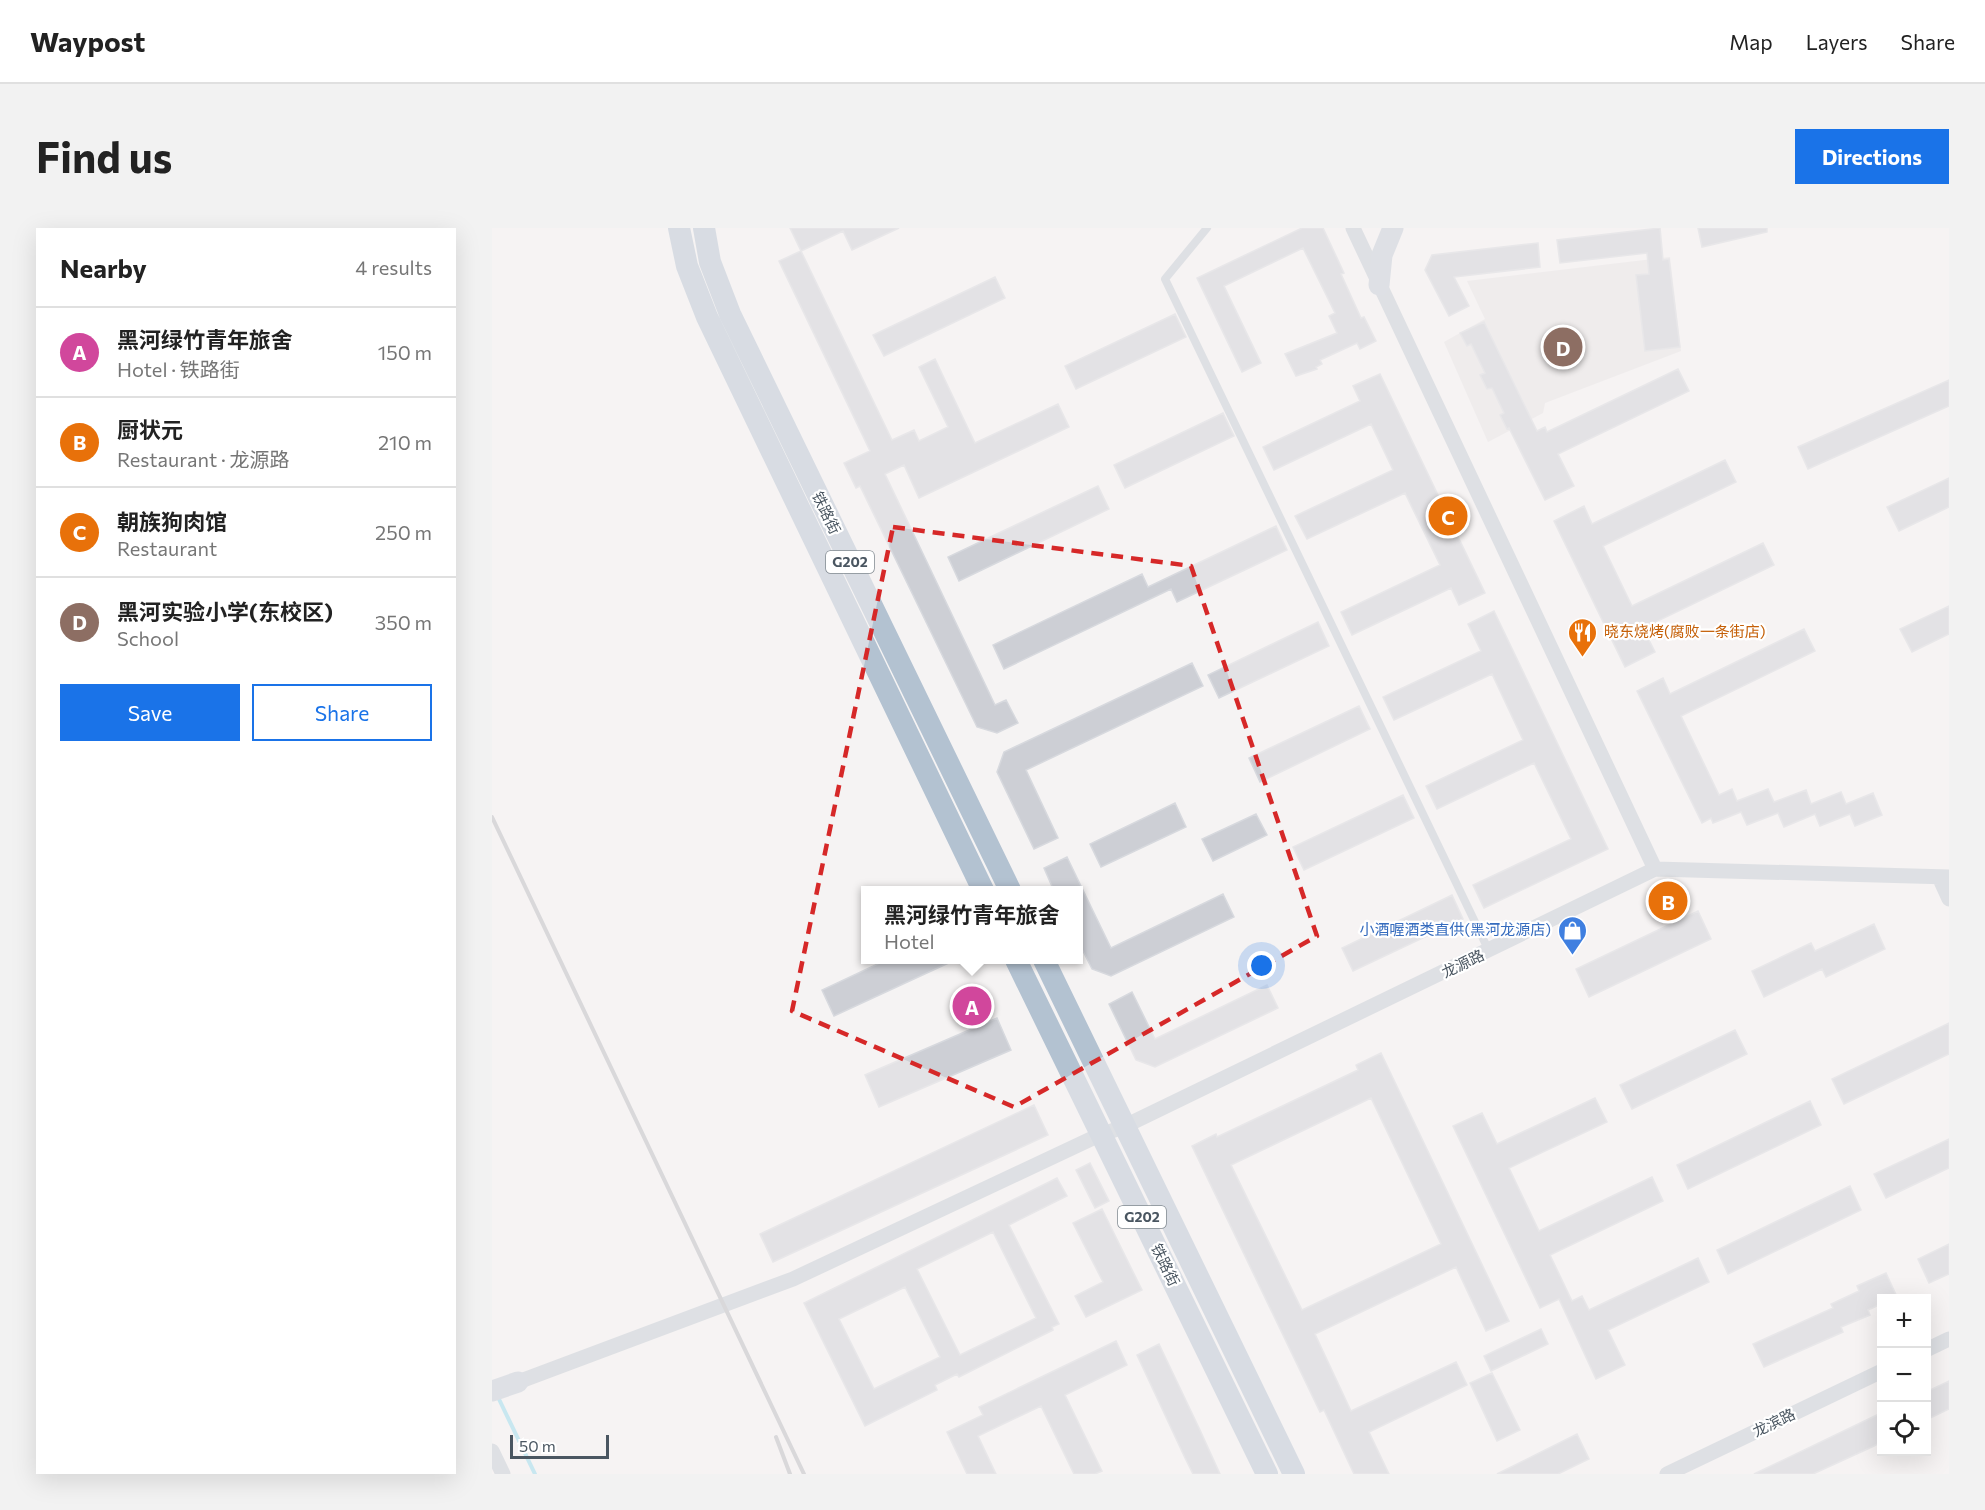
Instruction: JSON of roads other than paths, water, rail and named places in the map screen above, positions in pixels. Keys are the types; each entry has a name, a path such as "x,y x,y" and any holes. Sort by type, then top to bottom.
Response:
{"main road":[{"name":"铁路街","path":"679,228 687,267 707,317 981,886"},
{"name":"铁路街","path":"704,228 710,262 730,314 1008,886"},
{"name":"铁路街","path":"1019,964 1267,1474"},
{"name":"铁路街","path":"1046,964 1294,1474"}],"street":[{"path":"1353,228 1655,869"},
{"path":"1379,285 1382,255 1393,228"},
{"name":"龙源路","path":"519,1382 793,1279 1101,1135 1125,1126 1655,869 1944,877"},
{"path":"1944,877 1949,899"},
{"path":"1930,1348 1949,1339"},
{"name":"龙滨路","path":"1666,1474 1877,1373"},
{"path":"492,1391 519,1382"},
{"path":"492,1450 503,1474"}],"lane":[{"path":"1206,228 1165,279 1489,951"}],"waterway":[{"path":"497,1395 535,1474"}],"railway":[{"path":"492,817 804,1474"},
{"path":"776,1437 790,1474"}],"place":[{"name":"黑河实验小学(东校区)","path":"1563,347"},
{"name":"朝族狗肉馆","path":"1448,516"},
{"name":"晓东烧烤(腐败一条街店)","path":"1583,658"},
{"name":"厨状元","path":"1668,901"},
{"name":"小酒喔酒类直供(黑河龙源店)","path":"1572,956"},
{"name":"黑河绿竹青年旅舍","path":"972,1006"}]}
